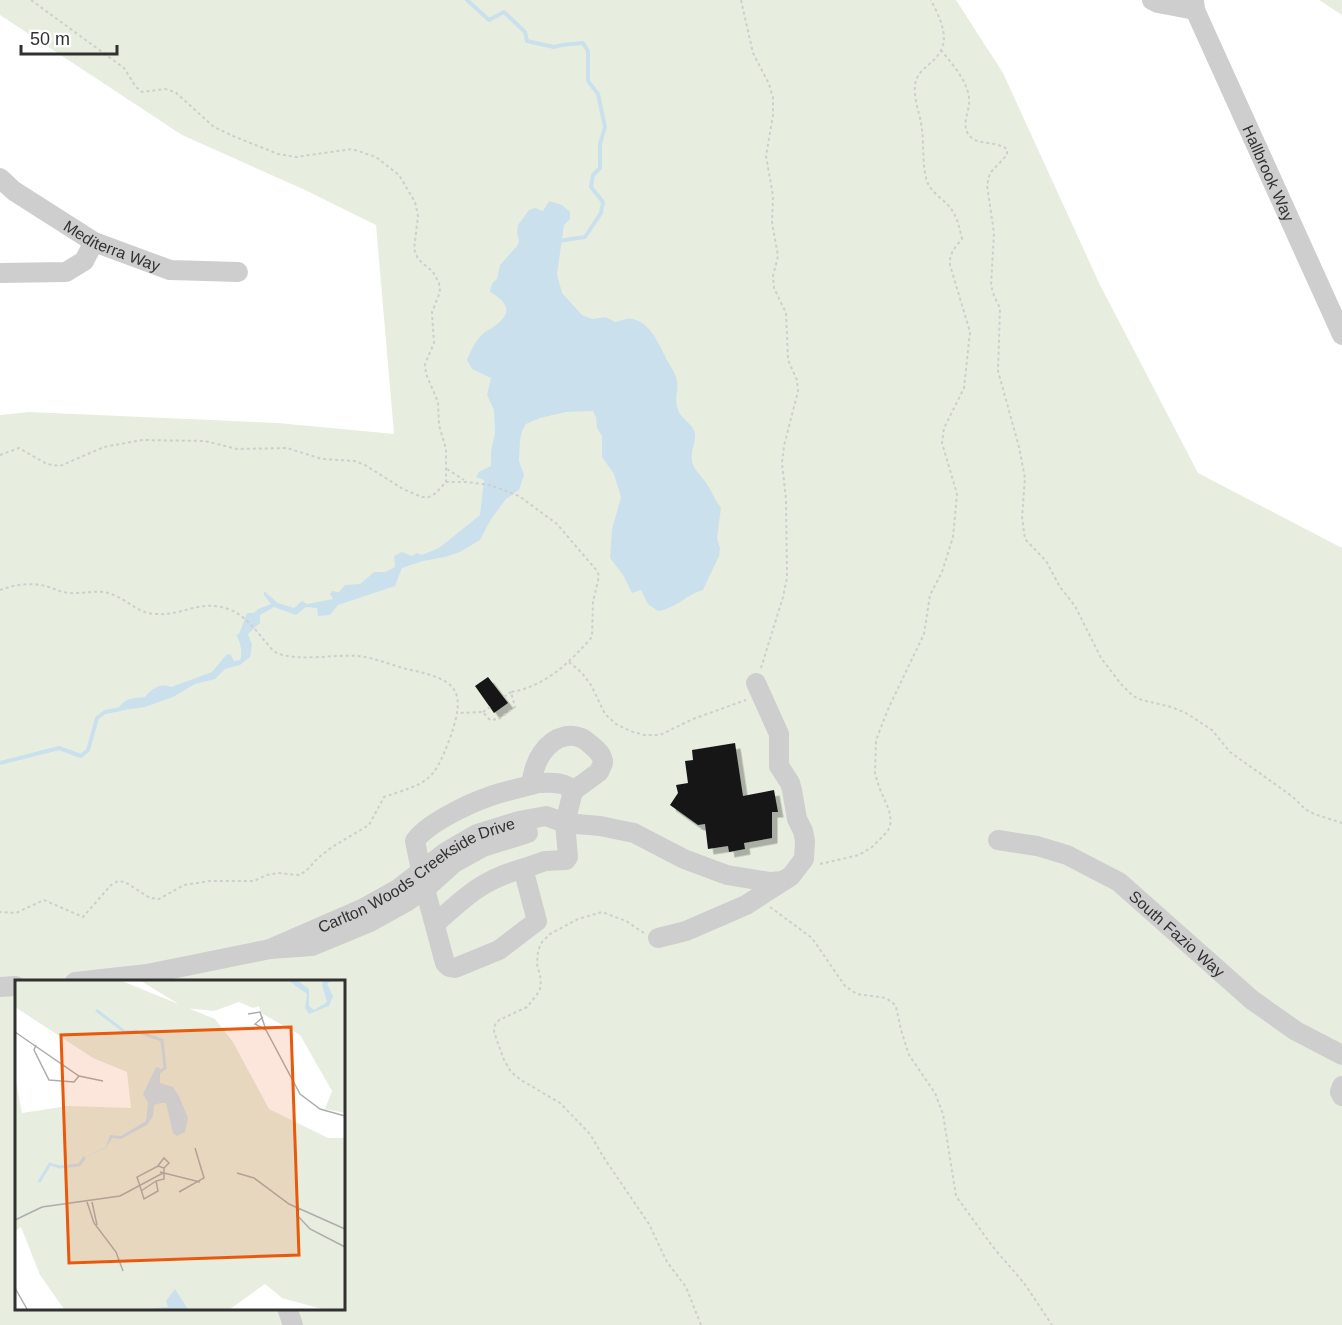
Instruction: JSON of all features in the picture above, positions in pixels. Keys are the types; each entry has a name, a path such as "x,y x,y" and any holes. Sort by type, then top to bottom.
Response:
{"street":[{"path":"1152,0 1158,3 1194,5"},
{"name":"Hallbrook Way","path":"1194,5 1342,335"},
{"name":"Mediterra Way","path":"0,178 14,191 94,242 170,270 238,272"},
{"path":"0,273 66,272 84,261 94,242"},
{"path":"658,938 686,932 746,905 783,881 802,864 805,841 803,831 796,819 790,783 779,766 779,734 756,683"},
{"path":"435,924 475,888 502,874 545,861 566,860 568,857 566,823 573,791 599,772 603,763 599,752 583,737 575,734 564,736 542,752 531,785"},
{"path":"525,868 524,872 537,921 500,950 455,968 449,967 445,963 423,880 415,841 420,833 435,823 488,797 538,783 569,786 573,791"},
{"name":"Carlton Woods Creekside Drive","path":"120,980 148,978 270,949 312,946 370,922 406,902 423,880 483,847 566,823 600,826 634,833 706,869 751,880 783,881"},
{"name":"South Fazio Way","path":"998,840 1038,846 1067,855 1119,882 1252,1000 1296,1031 1342,1055"},
{"path":"0,987 15,986"},
{"path":"1342,1086 1340,1092 1342,1096"},
{"path":"288,1310 293,1325"}],"path":[{"path":"0,455 19,448 47,464 60,466 104,447 142,440 205,441 237,449 287,448 322,459 355,461 403,489 422,497 429,497 436,493 446,482 447,469 446,449 439,425 438,402 426,374 425,364 434,343 432,312 440,292 439,283 433,272 418,259 414,249 418,216 415,202 399,175 376,157 352,149 296,157 278,154 214,127 175,92 165,89 142,92 124,68 31,0"},
{"path":"569,662 582,673 605,714 616,724 644,735 660,735 693,719 744,702 756,683 783,597 787,578 785,487 782,463 798,391 797,380 789,360 786,313 774,288 773,276 778,256 772,222 773,196 766,156 774,115 773,98 769,84 753,53 741,0"},
{"path":"802,864 825,864 859,855 872,847 888,831 891,822 889,810 875,773 876,740 889,706 924,634 930,595 942,572 953,537 957,494 942,443 944,428 964,388 970,332 949,259 954,248 962,239 957,218 927,180 923,131 914,81 941,50 944,34 931,0"},
{"path":"941,50 967,88 970,100 965,119 966,130 972,138 999,144 1006,149 1007,155 990,173 987,185 994,232 991,285 1000,309 998,371 1025,478 1022,517 1025,539 1046,561 1059,587 1083,619 1101,658 1133,696 1186,713 1212,730 1230,752 1293,797 1305,809 1342,823"},
{"path":"447,469 466,482"},
{"path":"446,482 490,485 529,502 557,524 574,542 599,576 593,602 592,637 569,662 547,679 525,690 511,692 504,697"},
{"path":"0,590 37,584 61,592 109,593 138,610 155,615 210,605 228,609 244,618 274,652 290,656 359,656 447,680 454,687 457,713 446,750 429,778 409,790 384,797 369,825 332,847 306,872 299,875 278,873 254,881 210,881 184,885 159,899 150,898 125,882 118,881 111,885 83,917 44,900 16,913 0,912"},
{"path":"483,712 490,720 499,719 515,707 511,692"},
{"path":"457,713 483,712 490,707"},
{"path":"760,896 775,912 812,938 845,986 857,994 886,998 896,1007 909,1055 935,1094 943,1114 956,1196 988,1241 1024,1283 1052,1325"},
{"path":"658,938 640,931 618,917 602,912 578,919 558,929 542,942 538,951 537,964 541,980 536,996 527,1007 499,1020 494,1032 511,1072 560,1103 590,1134 603,1158 649,1224 667,1262 686,1287 701,1325"}],"green space":[{"path":"0,0 956,0 1003,73 1100,285 1198,473 1342,548 1342,1325 0,1325 0,415 29,412 278,423 394,434 376,225 305,190 182,135 0,15"},
{"path":"1319,0 1342,0 1342,15"}],"water":[{"path":"549,201 562,205 570,212 570,219 564,225 557,274 562,293 582,315 592,319 606,317 615,322 631,319 644,324 656,339 675,374 677,407 695,434 693,465 721,508 717,538 720,548 719,556 703,590 670,608 658,611 648,604 641,590 632,593 623,575 610,558 612,529 621,497 614,474 602,457 602,436 597,428 596,417 593,411 566,412 526,424 520,440 519,461 524,475 519,490 506,499 491,519 480,540 460,552 402,568 395,586 338,605 330,615 318,616 317,608 306,607 296,615 274,607 260,615 260,623 248,634 252,645 250,657 240,665 225,669 215,679 195,684 173,697 145,707 117,711 125,701 145,697 157,687 171,687 212,672 227,654 231,655 234,661 240,660 241,647 236,635 239,634 247,613 254,613 271,604 264,595 264,591 278,603 294,608 302,601 307,604 333,599 330,594 332,591 339,592 345,585 360,584 374,572 385,572 395,567 394,556 402,552 412,556 417,553 422,555 439,548 480,515 484,480 476,477 479,472 491,466 491,451 495,433 494,410 487,395 491,378 472,369 467,360 479,338 500,322 506,312 501,300 490,292 492,284 497,279 500,265 517,246 518,225 529,210 535,208 543,211"}],"building":[{"path":"488,677 508,703 494,713 475,686"},
{"path":"735,743 743,796 774,790 778,812 772,812 772,838 744,843 745,849 729,852 728,846 708,849 705,824 698,825 670,805 678,793 676,785 688,783 685,761 693,760 692,750"}],"waterway":[{"path":"467,0 489,20 504,12 525,32 527,41 554,47 583,43 588,51 588,81 598,94 605,127 600,144 600,168 593,175 591,187 603,202 601,213 585,237 558,241"},
{"path":"0,763 59,748 81,756 88,750 97,718 105,712 121,709"}]}
